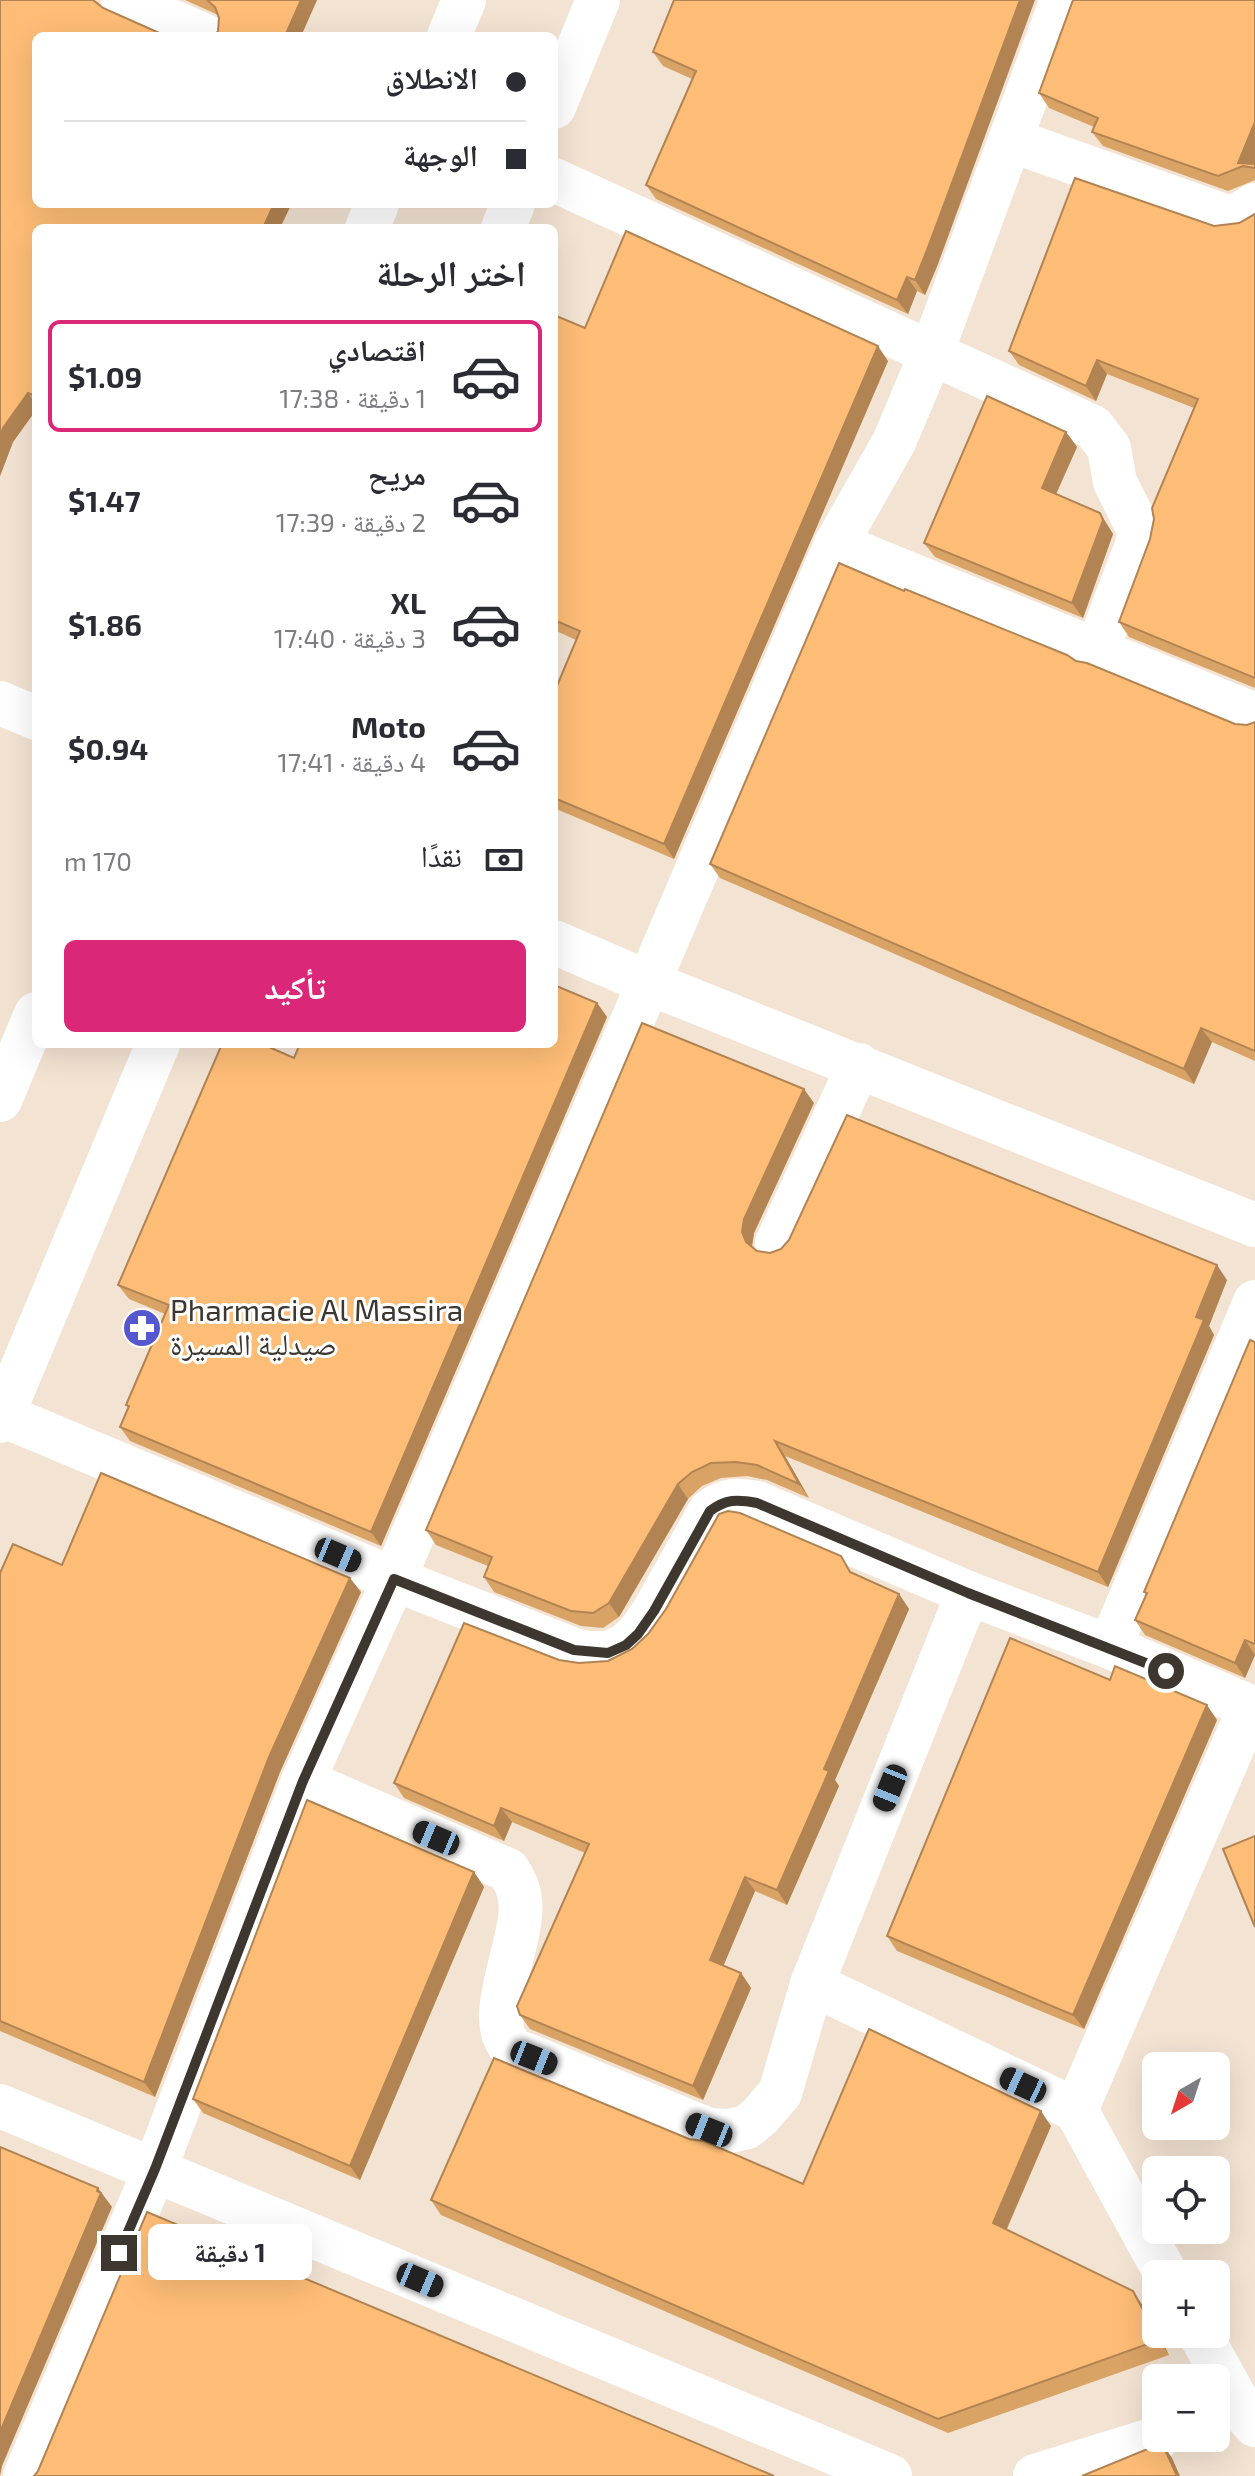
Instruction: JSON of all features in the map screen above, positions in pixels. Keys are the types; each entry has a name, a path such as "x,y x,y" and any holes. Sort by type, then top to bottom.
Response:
{"street":[{"path":"123,0 196,32"},
{"path":"451,32 464,0"},
{"path":"558,97 598,0"},
{"path":"25,2476 155,2169 303,1781 394,1579 836,544 894,442 931,354 1062,0"},
{"path":"1011,140 1224,216 1237,216 1255,205"},
{"path":"558,182 1093,427 1109,448 1115,482 1139,530 1137,545 1096,653"},
{"path":"836,544 1096,653 1255,715"},
{"path":"0,703 32,716"},
{"path":"558,944 1255,1225"},
{"path":"0,1100 32,1024"},
{"path":"156,1048 1,1418 574,1650 608,1653 626,1645 654,1611 710,1511 724,1501 740,1499 757,1503 968,1593 1110,1647 1253,1708 1076,2110"},
{"path":"777,1243 859,1065"},
{"path":"1110,1647 1255,1302"},
{"path":"303,1781 508,1870 515,1881 520,1900 516,1945 501,1999 504,2030 511,2047 709,2130 730,2131 747,2127 780,2093 812,1984 968,1593"},
{"path":"812,1984 1076,2110 1158,2260"},
{"path":"0,2106 890,2476"},
{"path":"1207,2348 1242,2416"},
{"path":"1035,2476 1142,2443"}],"building":[{"path":"0,0 93,0 103,8 157,32 32,32 32,208 272,208 265,224 32,224 32,394 28,393 0,436"},
{"path":"207,0 301,0 287,32 217,32 219,18 215,7"},
{"path":"674,0 1020,0 915,280 907,277 897,300 646,185 696,71 653,52"},
{"path":"1073,0 1255,0 1255,122 1238,163 1255,164 1255,168 1243,166 1218,176 1092,132 1098,118 1039,93"},
{"path":"1075,178 1214,226 1239,223 1255,214 1255,678 1119,622 1150,539 1154,519 1152,508 1198,399 1097,360 1086,386 1009,351"},
{"path":"626,231 878,346 664,844 558,800 558,683 580,631 558,622 558,317 585,328"},
{"path":"987,396 1066,432 1042,488 1100,513 1103,520 1072,603 924,543"},
{"path":"839,563 1235,724 1255,722 1255,1051 1201,1028 1184,1069 710,864"},
{"path":"558,987 597,1003 371,1532 120,1427 129,1406 126,1405 169,1305 118,1285 220,1048 271,1048 294,1058 298,1048 558,1048"},
{"path":"642,1023 804,1089 744,1219 742,1232 746,1242 757,1251 770,1253 781,1249 789,1240 847,1115 1217,1265 1196,1317 1204,1320 1098,1572 775,1441 799,1484 757,1465 736,1462 711,1463 692,1472 678,1484 609,1603 593,1613 571,1611 484,1577 492,1557 426,1530"},
{"path":"1250,1340 1255,1342 1255,1644 1245,1640 1235,1663 1135,1620"},
{"path":"101,1473 350,1578 269,1757 144,2082 0,2021 0,1573 13,1544 62,1565"},
{"path":"728,1511 740,1513 841,1556 850,1572 899,1594 824,1769 829,1771 777,1890 745,1877 710,1960 741,1973 693,2086 520,2015 517,2006 589,1844 501,1808 494,1826 394,1783 464,1623 559,1660 579,1663 608,1661 632,1649 648,1634 666,1609 719,1514"},
{"path":"1010,1638 1110,1680 1115,1666 1207,1705 1073,2015 887,1936"},
{"path":"307,1800 474,1872 350,2166 193,2099"},
{"path":"1255,1836 1255,1927 1223,1849"},
{"path":"869,2029 1041,2111 993,2223 1133,2291 1142,2308 1142,2346 938,2419 431,2200 494,2058 689,2139 704,2141 803,2184"},
{"path":"0,2147 98,2188 97,2191 101,2193 0,2432"},
{"path":"147,2212 774,2476 34,2476"},
{"path":"1142,2451 1166,2452 1177,2476 1082,2476"}],"place":[{"name":"Pharmacie Al Massira صيدلية المسيرة","path":"142,1328"}],"route":[{"path":"119,2253 155,2169 303,1781 394,1579 574,1650 608,1653 626,1645 638,1634 710,1511 724,1501 740,1499 757,1503 968,1593 1166,1671"}]}
